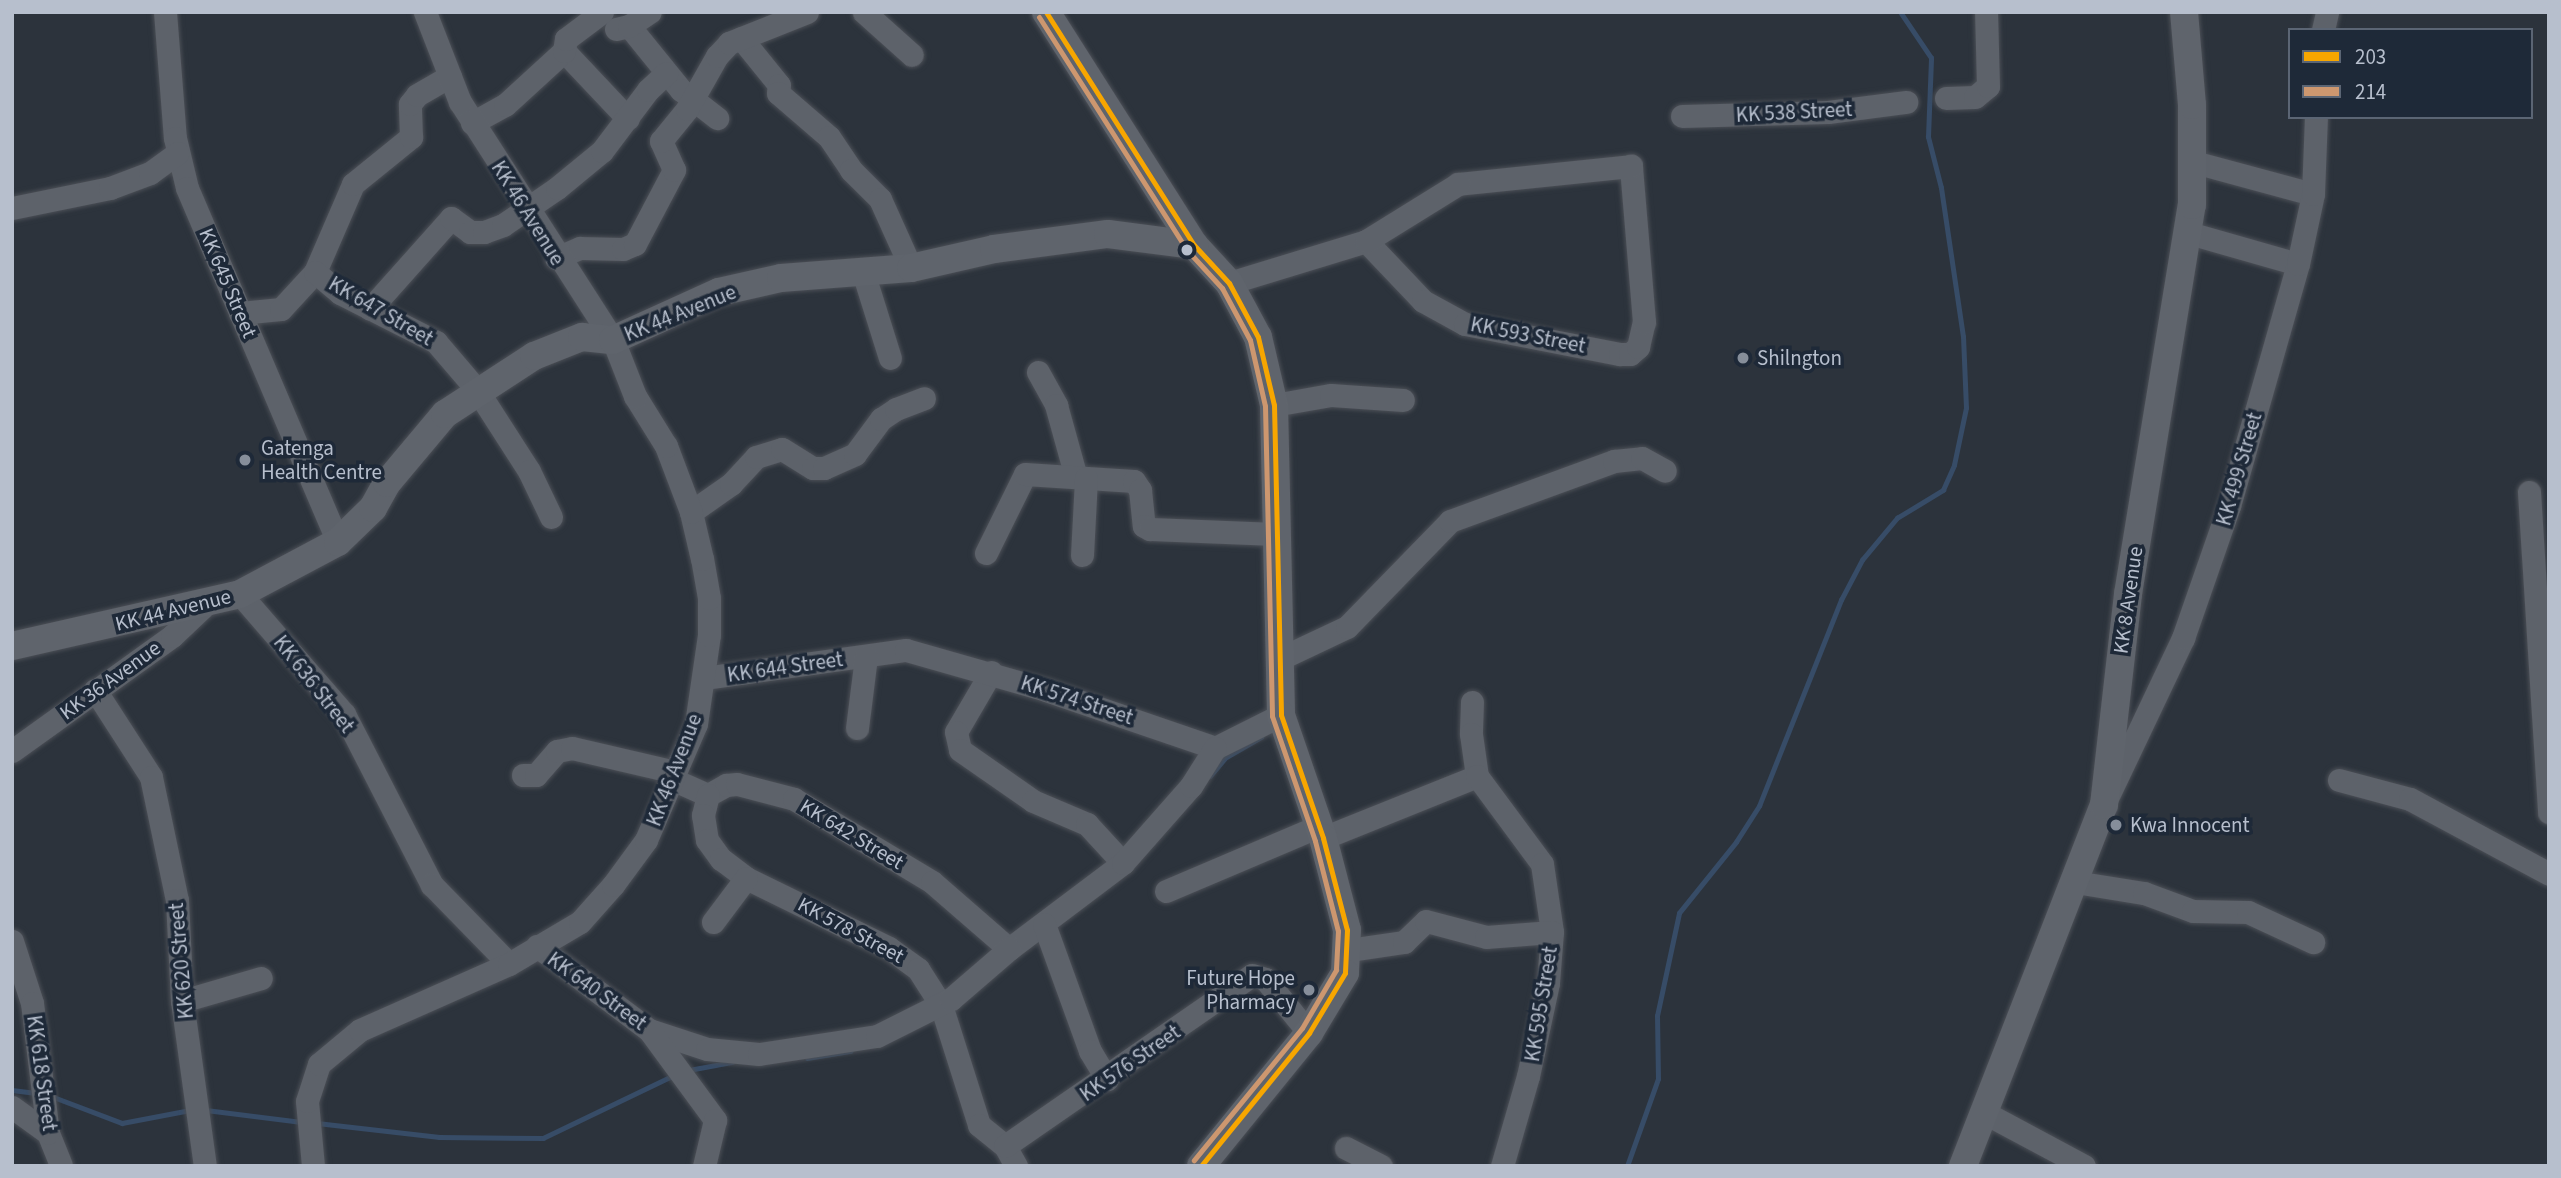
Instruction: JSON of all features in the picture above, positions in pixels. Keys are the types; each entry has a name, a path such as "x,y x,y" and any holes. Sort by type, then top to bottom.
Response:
{"main road":[{"path":"1046,12 1171,211 1194,245 1229,283 1258,337 1274,405 1277,660 1281,715 1321,832 1349,950 1345,972 1310,1033 1201,1166"},
{"name":"KK 8 Avenue","path":"1963,1166 1987,1114 2104,805 2127,594 2189,233 2194,162 2184,12"},
{"name":"KK 44 Avenue","path":"12,646 205,605 240,594 338,542 373,508 432,428 477,390 534,356 582,337 613,340 719,292 781,278 911,268 994,249 1108,234 1171,211"},
{"name":"KK 44 Avenue","path":"1108,234 1194,245"}],"street":[{"name":"KK 645 Street","path":"165,12 178,153 187,188 338,542"},
{"name":"KK 46 Avenue","path":"313,1166 307,1101 319,1064 360,1030 509,964 580,922 613,885 646,840 696,724 704,678 709,598 691,512 666,446 635,396 613,340 556,258 472,123 425,12"},
{"path":"472,123 505,105 564,51 566,39 603,12 618,31 650,12"},
{"path":"556,258 580,248 624,250 635,244 674,170 661,141 691,101 717,56 741,38 807,12"},
{"path":"864,12 912,55"},
{"path":"1946,98 1975,97 1988,86 1986,12"},
{"path":"629,26 691,101 717,118"},
{"path":"741,38 779,85 778,93 829,137 851,170 880,199 911,268"},
{"path":"564,51 628,119"},
{"path":"370,309 450,218 470,232 484,232 524,208 602,152 666,73"},
{"path":"315,272 353,184 411,137 410,104 450,76"},
{"name":"KK 538 Street","path":"1682,116 1828,112 1906,102"},
{"name":"KK 499 Street","path":"2104,805 2183,638 2229,506 2298,264 2313,194 2316,119"},
{"path":"12,208 110,188 149,173 178,153"},
{"path":"2194,162 2313,194"},
{"name":"KK 593 Street","path":"1631,166 1644,322 1637,347 1630,354 1522,337 1447,316 1423,301 1366,240 1458,184 1631,166"},
{"path":"2189,233 2298,264"},
{"path":"1229,283 1366,240"},
{"path":"863,271 890,358"},
{"name":"KK 647 Street","path":"240,313 281,309 315,272 370,309 445,348 477,390 529,471 551,517"},
{"path":"1038,372 1056,405 1081,478 1082,555"},
{"path":"1274,405 1331,395 1403,400"},
{"path":"691,512 731,484 756,457 782,449 813,468 824,468 855,454 881,419 896,409 924,398"},
{"path":"1277,660 1347,627 1450,521 1614,461 1642,458 1665,471"},
{"path":"986,553 1026,474 1134,481 1140,490 1144,526 1150,530 1276,534"},
{"path":"2529,492 2549,812"},
{"name":"KK 636 Street","path":"240,594 344,714 400,816 432,885 509,964"},
{"name":"KK 36 Avenue","path":"12,751 172,635 205,605"},
{"name":"KK 574 Street","path":"866,657 906,650 991,672 1215,748"},
{"path":"857,728 866,657"},
{"name":"KK 644 Street","path":"704,678 866,657"},
{"path":"991,672 956,732 960,750 1033,801 1093,829 1123,863"},
{"name":"KK 620 Street","path":"95,690 151,776 179,911 182,1001 202,1126 205,1166"},
{"path":"1166,891 1477,776 1472,702"},
{"path":"944,1015 1009,949 1123,863 1191,786 1215,748 1281,715"},
{"path":"523,775 536,775 557,751 572,748 674,776 708,795"},
{"name":"KK 595 Street","path":"1477,776 1542,864 1552,932 1538,1039 1502,1166"},
{"path":"2339,780 2410,799 2549,874"},
{"name":"KK 642 Street","path":"708,795 726,785 737,784 794,799 932,882 1009,949"},
{"name":"KK 578 Street","path":"708,795 703,815 711,850 746,878 890,948 918,969 944,1015 979,1125 1011,1156"},
{"path":"713,922 746,878"},
{"path":"2075,882 2144,893 2193,911 2248,912 2313,942"},
{"path":"1349,950 1404,942 1426,921 1486,936 1552,932"},
{"path":"1044,924 1090,1051 1107,1079"},
{"name":"KK 618 Street","path":"12,940 32,1003 48,1133 61,1166"},
{"name":"KK 640 Street","path":"537,946 649,1030 707,1049 759,1054 877,1035 944,1015"},
{"name":"KK 576 Street","path":"1011,1156 1107,1079 1252,975 1265,979 1310,1033"},
{"path":"182,1001 261,978"},
{"path":"649,1030 715,1120 704,1166"},
{"path":"12,1107 48,1133"},
{"path":"1987,1114 2084,1166"},
{"path":"1346,1148 1381,1166"}],"waterway":[{"path":"1627,1166 1658,1079 1657,1016 1679,913 1736,842 1759,806 1841,600 1862,560 1897,518 1943,490 1954,465 1966,408 1963,337 1941,188 1928,137 1931,58 1900,12"},
{"path":"1210,776 1225,758 1261,737"},
{"path":"807,1058 850,1051"},
{"path":"689,1070 732,1062"},
{"path":"317,1123 439,1137 543,1138 674,1075"},
{"path":"12,1090 36,1093"},
{"path":"51,1096 122,1123 190,1110"},
{"path":"206,1110 301,1122"}],"transit line":[{"name":"203","path":"1046,12 1194,245 1229,283 1258,337 1274,405 1281,715 1323,838 1347,930 1345,973 1309,1033 1201,1166"},
{"name":"214","path":"1039,17 1187,250 1222,288 1250,340 1265,406 1272,716 1315,841 1338,931 1336,970 1302,1028 1194,1160"}],"place":[{"name":"Shilngton","path":"1743,358"},
{"name":"Gatenga Health Centre","path":"245,460"},
{"name":"Kwa Innocent","path":"2116,825"},
{"name":"Future Hope Pharmacy","path":"1309,990"}]}
